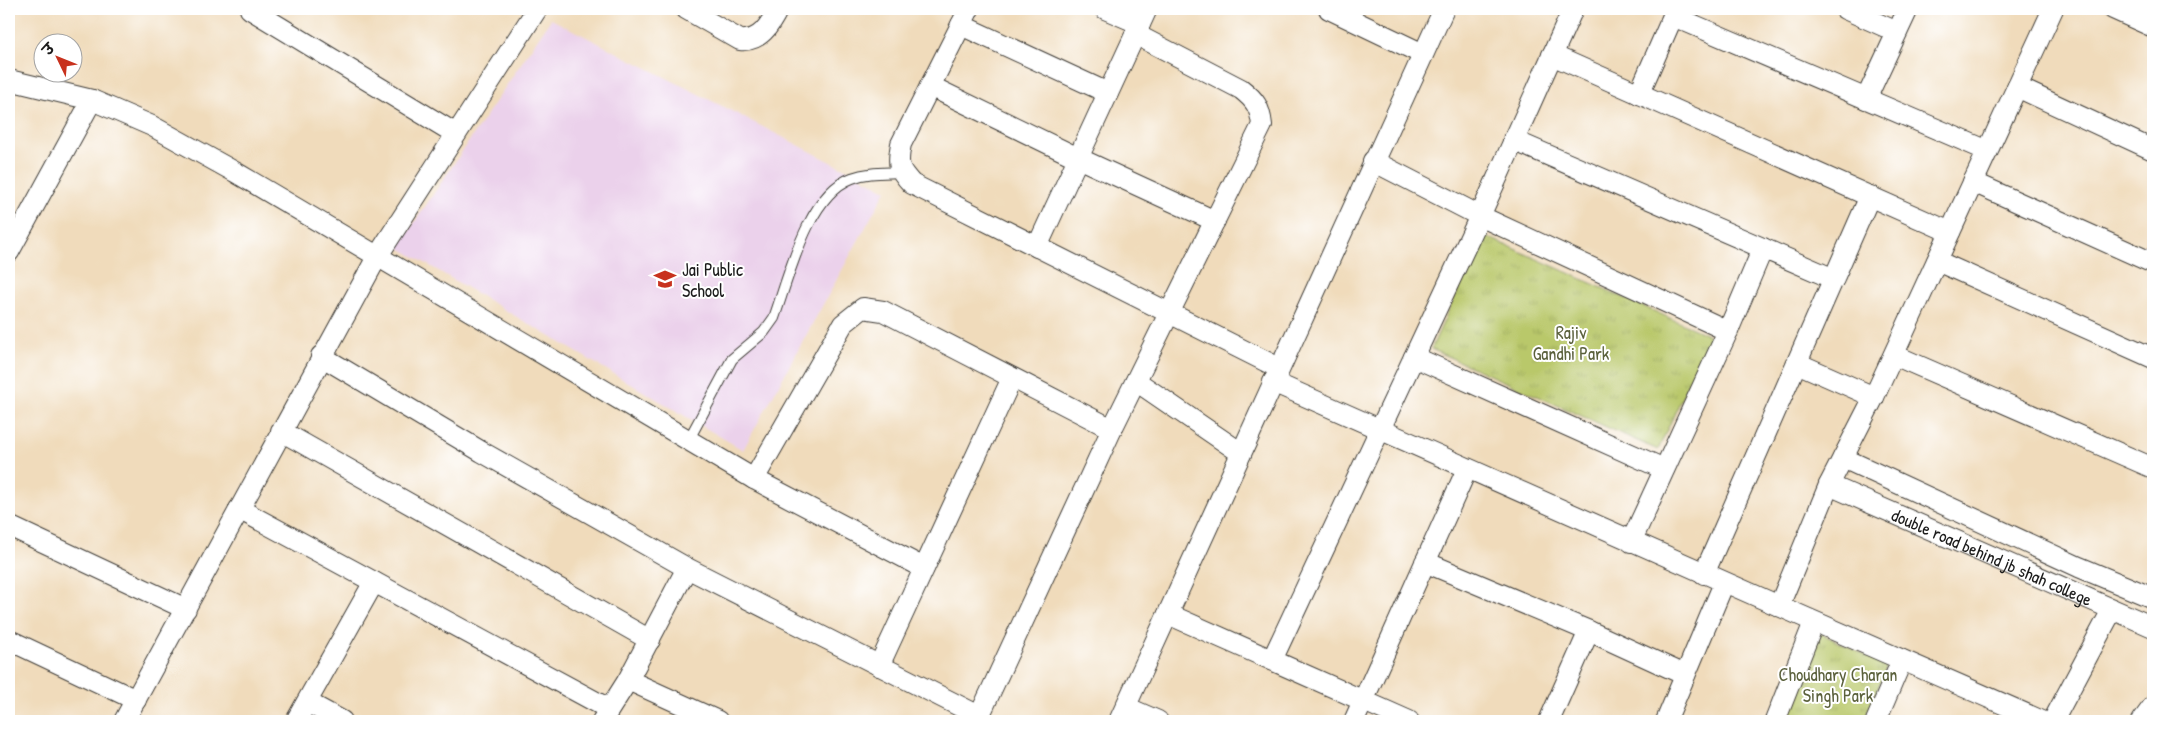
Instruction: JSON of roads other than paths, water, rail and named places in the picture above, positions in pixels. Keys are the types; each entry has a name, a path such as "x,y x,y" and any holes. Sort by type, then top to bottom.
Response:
{"street":[{"path":"250,9 456,134"},
{"path":"124,721 321,356 377,257 537,9"},
{"path":"686,9 740,40 748,41 765,30 778,9"},
{"path":"321,356 482,452 687,568 978,719 1112,429 1262,125 1260,110 1253,98 1241,89 1141,22 1105,9"},
{"path":"1328,9 1423,54"},
{"path":"1158,721 1123,714 1444,9"},
{"path":"1272,660 1480,216 1573,9"},
{"path":"1845,9 1897,32"},
{"path":"1866,99 1908,9"},
{"path":"1779,606 1829,485 1894,355 2053,9"},
{"path":"2113,9 2153,27"},
{"path":"1639,94 1675,12 1866,99 1988,151"},
{"path":"1108,93 965,17 901,144 898,160 901,172 912,184 1170,313 1276,375 1380,430 1724,583 2042,721"},
{"path":"1037,247 1141,22"},
{"path":"1552,55 1950,232"},
{"path":"9,80 92,100 152,126 754,479 924,568"},
{"path":"930,86 1215,222"},
{"path":"2017,87 2153,150"},
{"path":"9,252 92,100"},
{"path":"1513,140 1834,279"},
{"path":"1374,161 1480,216 1728,331"},
{"path":"1973,182 2153,263"},
{"path":"1704,574 1870,196"},
{"path":"1631,542 1728,331 1763,248"},
{"path":"1937,262 2153,358"},
{"path":"754,479 843,324 863,308 883,311 1112,429"},
{"path":"1894,355 2153,468"},
{"path":"1414,357 1664,469"},
{"path":"1797,363 1874,397"},
{"path":"879,666 1012,378"},
{"path":"1136,381 1241,453"},
{"path":"281,431 650,640"},
{"path":"1843,458 2153,598"},
{"path":"1354,721 1467,469"},
{"name":"double road behind jb shah college","path":"1829,485 2153,627"},
{"path":"239,509 374,582 606,715 628,680 687,568"},
{"path":"9,526 186,609"},
{"path":"1425,562 1589,631 1686,675"},
{"path":"296,721 374,582"},
{"path":"1666,721 1724,583"},
{"path":"2053,721 2112,610"},
{"path":"1168,614 1409,721"},
{"path":"1775,721 1814,622"},
{"path":"1549,721 1589,631"},
{"path":"11,645 136,700"},
{"path":"1876,721 1902,660"},
{"path":"628,680 718,721"},
{"path":"306,702 342,721"},
{"path":"2142,721 2153,706"}],"lane":[{"path":"688,441 732,360 764,332 774,318 811,217 822,199 850,178 868,173 901,172"}],"place":[{"name":"Jai Public School","path":"665,279"}],"park label":[{"name":"Rajiv Gandhi Park","path":"1571,342"},
{"name":"Choudhary Charan Singh Park","path":"1838,684"}]}
